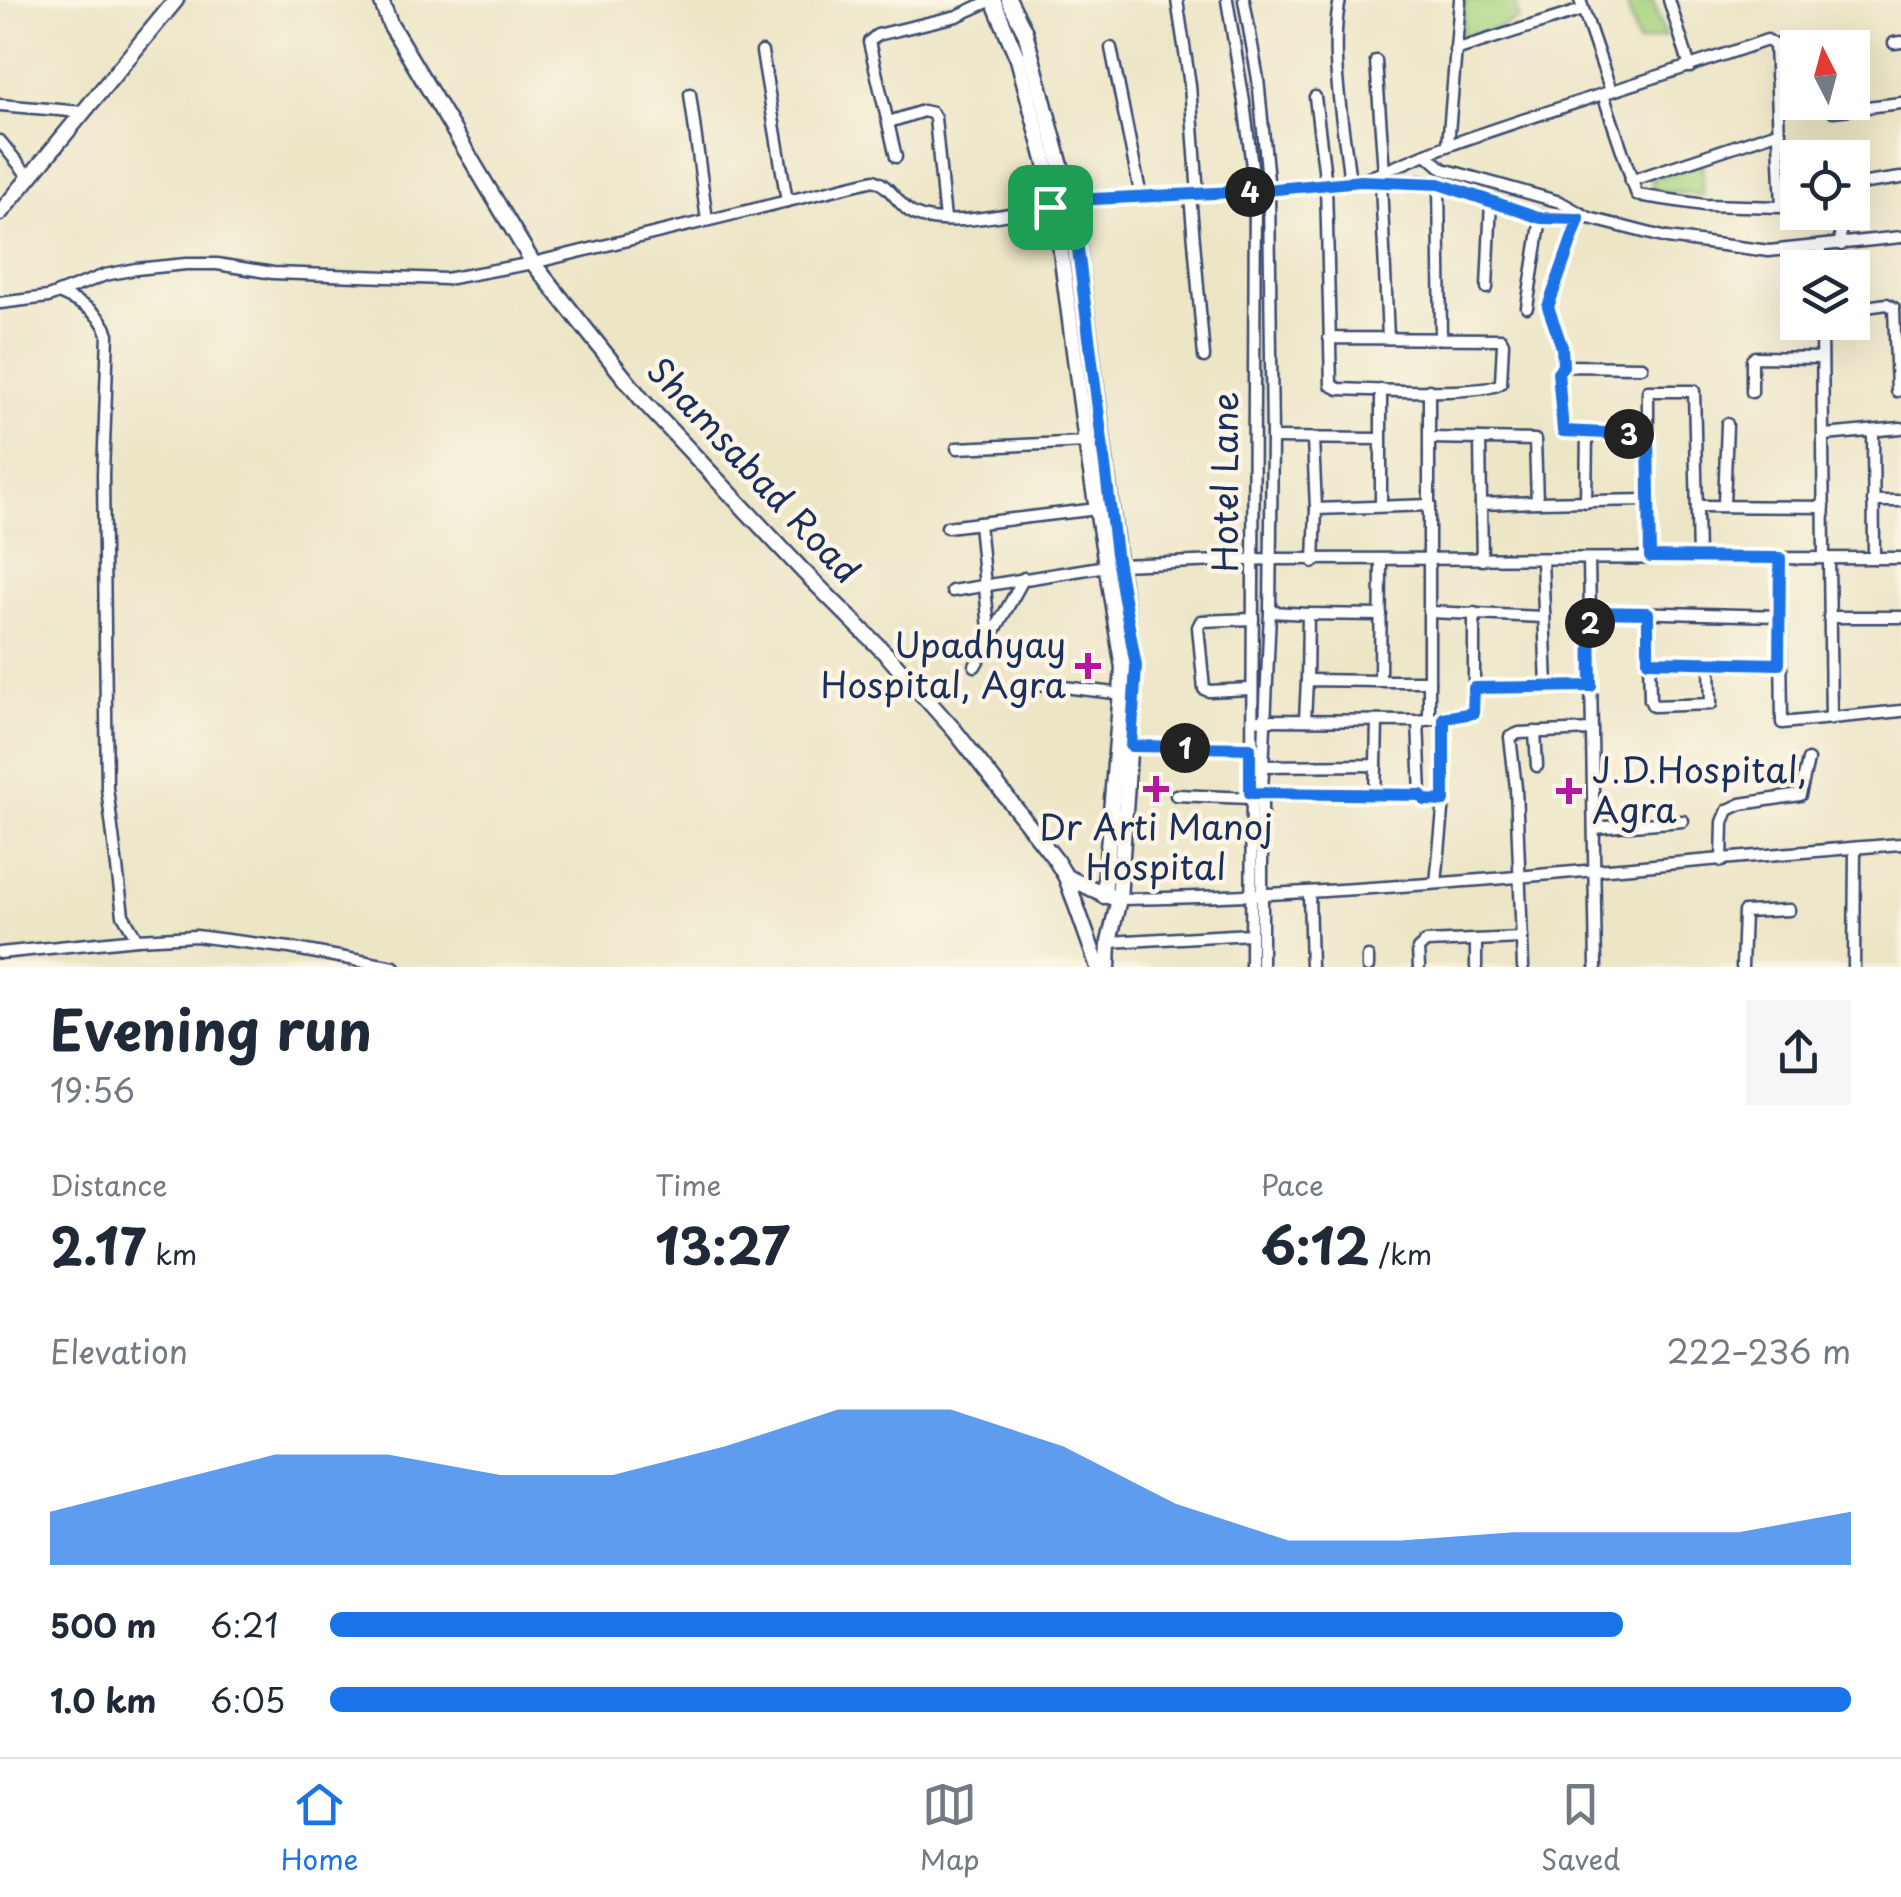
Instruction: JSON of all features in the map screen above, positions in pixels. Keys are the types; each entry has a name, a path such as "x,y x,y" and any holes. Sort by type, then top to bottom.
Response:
{"street":[{"path":"0,213 176,0"},
{"name":"Shamsabad Road","path":"381,0 390,24 532,263 643,401 888,655 955,731 1066,877 1098,967"},
{"path":"896,157 869,52 872,38 949,19 992,0 1018,59 1063,203 1096,509 1136,666 1131,746 1112,898"},
{"path":"1009,0 1025,32 1063,203 1121,643 1123,694 1108,967"},
{"path":"1177,0 1190,85 1204,357"},
{"name":"Hotel Lane","path":"1227,0 1255,191 1250,690 1254,794"},
{"path":"1244,0 1258,78 1269,190 1270,612 1263,766 1254,794 1262,967"},
{"path":"1340,0 1338,70 1356,182"},
{"path":"1448,145 1460,0"},
{"path":"1670,0 1690,67"},
{"path":"1382,178 1448,145 1607,92 1690,67 1768,40 1774,45 1783,204 1778,209 1704,205 1639,195 1630,181 1607,92 1581,5 1456,50"},
{"path":"1110,48 1141,197"},
{"path":"762,52 787,201"},
{"path":"1376,61 1388,338"},
{"path":"1776,76 1780,76"},
{"path":"690,94 707,220"},
{"path":"1315,97 1326,186 1328,338 1330,381 1334,388 1492,389 1501,383 1501,338 1328,338"},
{"path":"1870,107 1901,103"},
{"path":"0,105 83,112"},
{"path":"889,122 924,111 935,118 945,220"},
{"path":"1630,181 1780,131"},
{"path":"0,141 29,177"},
{"path":"1426,154 1443,169 1560,202 1584,218"},
{"path":"0,303 61,294 105,275 186,264 218,264 273,273 431,280 532,263 874,180 883,183 909,211 930,220 1063,203 1326,186 1382,178 1439,184 1541,218 1584,218 1703,244 1770,252 1901,237"},
{"path":"1870,182 1901,178"},
{"path":"1439,184 1441,338"},
{"path":"1487,288 1491,201"},
{"path":"1528,307 1541,218"},
{"path":"1584,218 1548,307 1562,347 1563,366 1558,372 1562,430 1648,435"},
{"path":"1840,230 1842,245"},
{"path":"61,294 88,308 108,334 103,475 107,788 123,915 137,939"},
{"path":"1870,307 1892,304 1899,372 1897,391"},
{"path":"1822,340 1831,719"},
{"path":"1752,392 1755,356 1822,358"},
{"path":"1563,366 1642,367"},
{"path":"1380,505 1381,390"},
{"path":"1430,390 1429,681 1423,720 1421,795 1424,800 1444,801"},
{"path":"1650,557 1648,390 1694,391 1698,556"},
{"path":"1724,505 1727,424"},
{"path":"1824,435 1901,428"},
{"path":"1873,431 1874,558"},
{"path":"1586,502 1588,433"},
{"path":"1272,438 1380,439"},
{"path":"1430,438 1535,440 1536,502"},
{"path":"1314,439 1314,562"},
{"path":"1480,439 1482,560"},
{"path":"957,448 1086,442"},
{"path":"1481,504 1648,500"},
{"path":"1873,501 1901,501"},
{"path":"1316,508 1430,505"},
{"path":"1697,506 1824,507"},
{"path":"947,527 1096,509"},
{"path":"980,523 990,640"},
{"path":"952,591 1112,566 1270,559 1314,562 1698,556 1901,558"},
{"path":"1780,558 1782,723 1901,711"},
{"path":"1542,560 1547,686"},
{"path":"1589,560 1596,967"},
{"path":"1380,682 1381,561"},
{"path":"975,666 1024,578"},
{"path":"1270,612 1381,615"},
{"path":"1430,612 1544,617"},
{"path":"1590,612 1780,616"},
{"path":"1250,720 1423,720 1473,713 1474,613"},
{"path":"1648,613 1650,700 1656,708 1711,704 1710,662"},
{"path":"1306,720 1308,614"},
{"path":"1829,617 1901,617"},
{"path":"1250,690 1204,689 1198,627 1208,619 1253,619"},
{"path":"1648,661 1779,664"},
{"path":"1306,680 1429,681"},
{"path":"1038,684 1123,694"},
{"path":"1474,688 1591,686"},
{"path":"1436,882 1444,801 1444,718"},
{"path":"1375,794 1377,721"},
{"path":"1523,967 1516,788 1510,737 1592,730"},
{"path":"1536,732 1536,766"},
{"path":"1131,746 1250,748"},
{"path":"1722,861 1722,822 1728,810 1741,804 1800,795 1808,760"},
{"path":"1250,766 1376,765"},
{"path":"1176,795 1421,795"},
{"path":"1594,828 1683,821"},
{"path":"1066,877 1112,898 1256,897 1901,844"},
{"path":"1854,967 1855,848"},
{"path":"1309,893 1310,967"},
{"path":"1251,967 1256,897"},
{"path":"1742,967 1743,914 1788,910"},
{"path":"1109,942 1251,934"},
{"path":"0,954 196,936 394,967"},
{"path":"1418,967 1418,949 1422,944 1522,938"},
{"path":"1476,940 1476,967"}],"green space":[{"path":"1465,0 1515,0 1518,19 1469,40 1461,36"},
{"path":"1653,0 1665,36 1638,43 1626,1"},
{"path":"1702,163 1703,195 1653,190 1652,179"}],"waterway":[{"path":"1234,11 1258,171"},
{"path":"1259,556 1260,207"},
{"path":"1258,666 1259,564"}],"place":[{"name":"Upadhyay Hospital, Agra","path":"1088,666"},
{"name":"Dr Arti Manoj Hospital","path":"1156,789"},
{"name":"J.D.Hospital, Agra","path":"1569,791"}],"route":[{"path":"1361,181 1439,184 1541,218 1579,219 1548,307 1563,355 1563,366 1558,372 1563,431 1648,435 1650,557 1780,558 1779,664 1648,661 1648,613 1590,612 1591,686 1474,688 1473,713 1444,718 1444,801 1424,800 1421,795 1250,793 1250,748 1131,746 1136,666 1116,554 1073,209 1061,216 1050,207 1051,197 1058,191 1068,192 1074,200 1361,181"}]}
